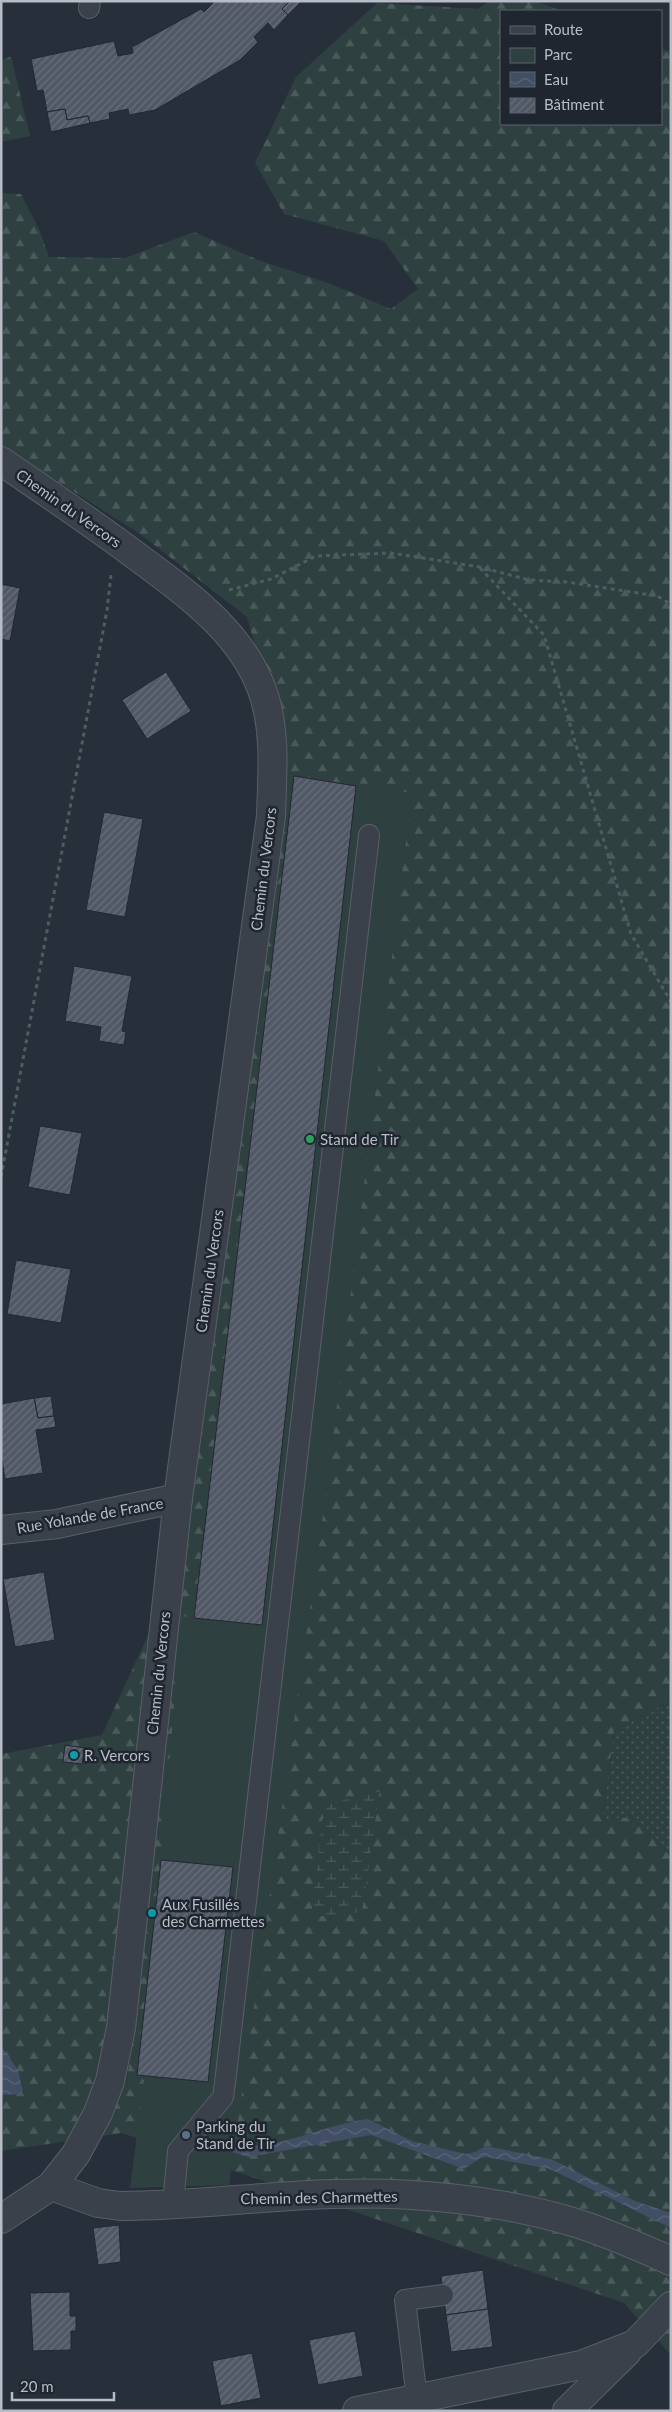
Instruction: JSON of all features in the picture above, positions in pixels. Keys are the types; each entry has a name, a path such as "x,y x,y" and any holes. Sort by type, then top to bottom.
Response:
{"street":[{"name":"Chemin du Vercors","path":"1,461 114,539 195,599 242,650 255,673 270,721 273,756 271,816 178,1498 121,2028 110,2081 98,2113 76,2154 51,2186"},
{"name":"Rue Yolande de France","path":"1,1530 57,1524 178,1498"},
{"name":"Chemin des Charmettes","path":"51,2186 98,2203 113,2205 173,2204 334,2194 448,2199 524,2210 574,2222 671,2261"},
{"path":"1,2219 51,2186"},
{"path":"567,2411 671,2306"},
{"path":"357,2411 581,2365 635,2344"}],"lane":[{"path":"173,2204 178,2151 223,2097 369,835"},
{"path":"416,2399 405,2300 443,2295"}],"path":[{"path":"1,1177 105,620 114,539"},
{"path":"195,599 271,579 316,556 391,554 480,567 529,580 567,582 657,596 671,604"},
{"path":"480,567 544,635 631,934 671,1002"}],"green space":[{"path":"489,1 535,1 559,10 500,10 500,125 662,125 662,48 671,52 671,1700 614,1731 602,1820 632,1817 671,1856 671,2355 624,2303 122,2133 1,2151 1,1754 102,1735 167,1594 125,2100 265,785 266,684 247,617 140,534 1,445 1,193 21,194 39,229 49,257 125,258 194,232 258,260 331,284 391,309 418,289 384,241 284,214 255,163 296,77 377,3 478,9"},
{"path":"11,56 30,136 1,142 1,61"},
{"name":"Stand de Tir","path":"294,776 412,793 327,1486 229,2185 130,2188 144,2080 137,2075 161,1860 182,1616 194,1618"},
{"path":"671,1700 671,1856 632,1817 602,1820 614,1731"},
{"path":"380,1789 362,1912 311,1917 324,1806"}],"water":[{"path":"1,2046 18,2070 23,2091 17,2094 1,2095"},
{"path":"368,2119 412,2141 466,2154 473,2153 486,2146 551,2159 635,2201 671,2213 671,2228 550,2169 487,2157 481,2158 464,2169 371,2135 248,2157 226,2150 227,2146 245,2147 281,2142 350,2122"}],"building":[{"path":"215,1 290,1 282,9 288,15 274,30 268,23 254,37 258,42 240,60 155,110 129,115 128,109 109,113 110,119 90,123 88,116 67,120 65,109 47,112 43,90 37,91 31,59 114,41 118,56 133,53 132,47 201,9 204,12"},
{"path":"290,1 302,1 288,15 282,9"},
{"path":"65,109 67,120 88,116 90,123 51,132 47,112"},
{"path":"1,584 20,588 10,641 1,639"},
{"path":"166,672 191,711 147,739 122,700"},
{"path":"294,776 356,786 262,1625 194,1618"},
{"path":"104,812 143,819 125,917 86,910"},
{"path":"74,966 132,976 122,1031 126,1032 124,1045 99,1041 101,1027 65,1021"},
{"path":"40,1126 82,1133 70,1195 28,1187"},
{"path":"16,1260 71,1269 61,1323 7,1314"},
{"path":"51,1396 54,1416 38,1418 34,1398"},
{"path":"34,1398 38,1418 54,1416 56,1427 36,1430 43,1473 5,1479 1,1454 1,1404"},
{"path":"44,1572 55,1640 15,1647 3,1579"},
{"name":"R. Vercors","path":"65,1745 85,1748 82,1764 63,1762"},
{"path":"161,1860 233,1867 208,2082 137,2075"},
{"path":"119,2225 121,2262 98,2265 93,2228"},
{"path":"483,2270 488,2309 446,2315 441,2276"},
{"path":"70,2292 70,2316 76,2316 76,2331 71,2331 71,2350 33,2351 30,2293"},
{"path":"488,2309 493,2347 451,2352 446,2315"},
{"path":"355,2331 363,2376 318,2385 309,2340"},
{"path":"252,2353 261,2398 221,2406 212,2361"}],"place":[{"name":"Stand de Tir","path":"310,1139"},
{"name":"R. Vercors","path":"74,1755"},
{"name":"Aux Fusillés des Charmettes","path":"152,1913"},
{"name":"Parking du Stand de Tir","path":"186,2135"}]}
